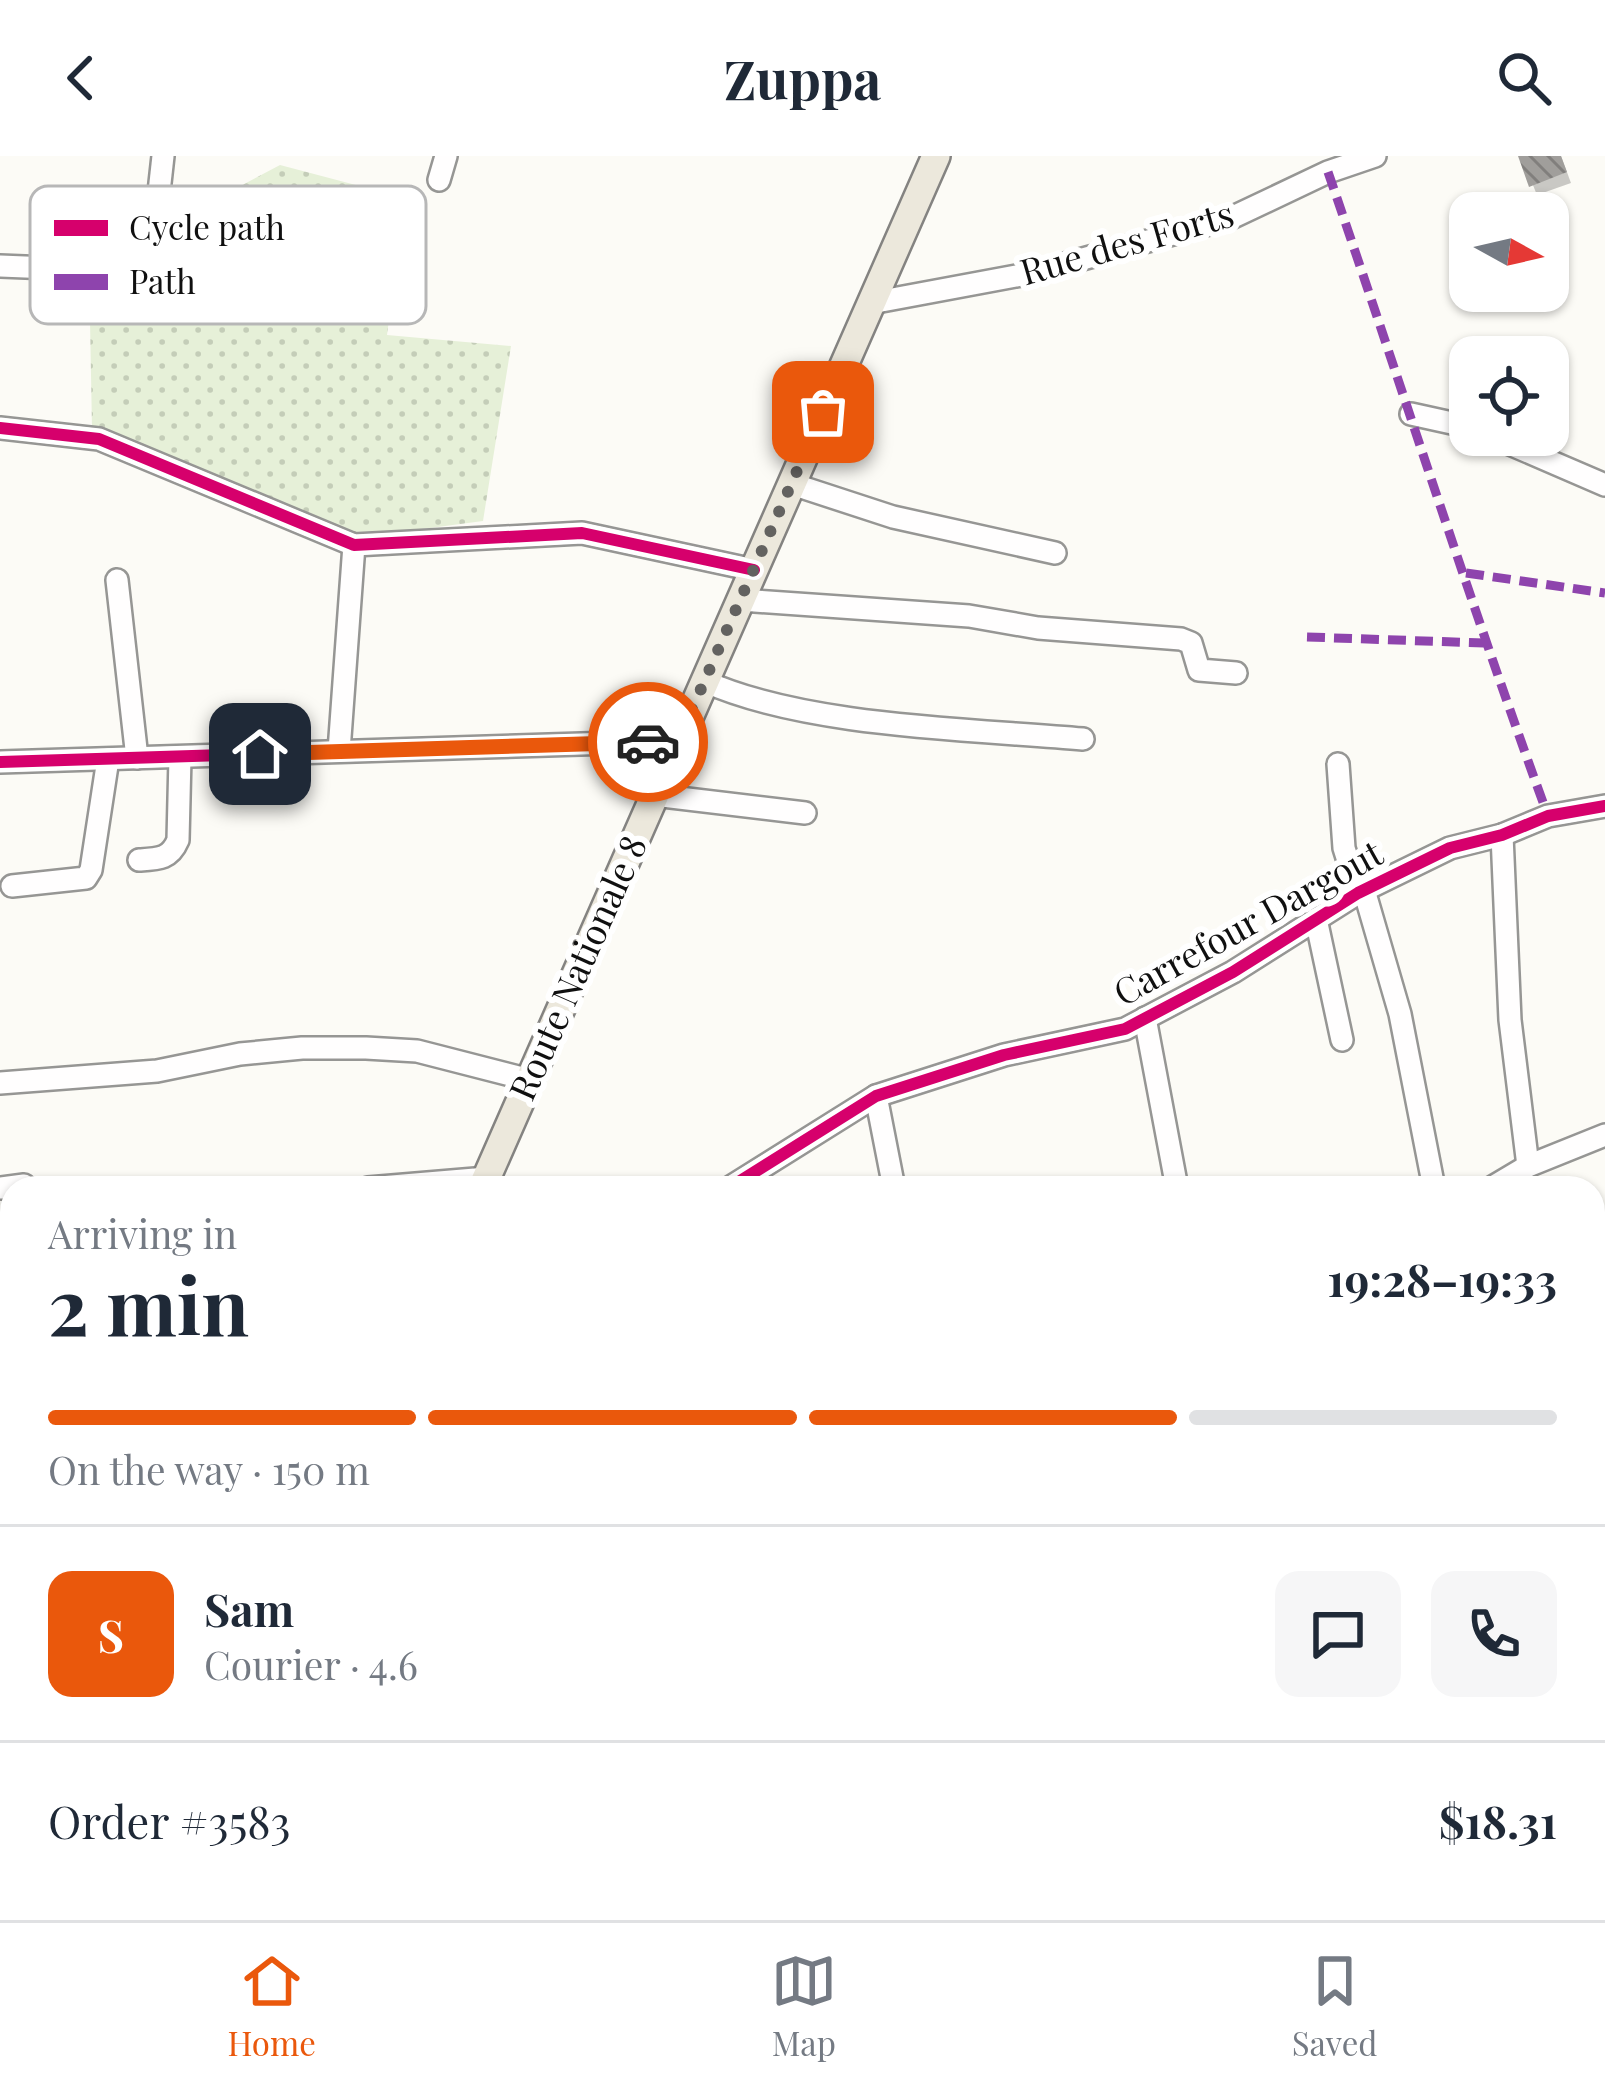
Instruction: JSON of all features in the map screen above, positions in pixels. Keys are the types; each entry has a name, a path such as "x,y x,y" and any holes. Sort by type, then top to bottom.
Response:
{"main road":[{"name":"Route Nationale 8","path":"487,1176 936,156"}],"street":[{"path":"160,186 163,156"},
{"path":"439,180 446,156"},
{"name":"Rue des Forts","path":"871,303 1032,273 1231,218 1328,172 1375,156"},
{"path":"0,266 30,267"},
{"path":"1411,414 1449,422"},
{"path":"0,428 99,439 354,544 582,533 754,570"},
{"path":"1538,456 1605,485"},
{"path":"792,484 893,517 1055,553"},
{"path":"339,751 354,544"},
{"path":"117,580 137,758"},
{"path":"741,600 969,616 1037,628 1181,639 1194,648 1196,668 1236,674"},
{"path":"704,681 745,696 842,716 1083,739"},
{"path":"0,739 1,762 678,741"},
{"path":"139,860 163,858 173,852 178,840 180,757"},
{"path":"12,886 86,878 108,759"},
{"path":"1338,764 1344,848 1400,1014 1431,1176"},
{"path":"654,795 805,812"},
{"name":"Carrefour Dargout","path":"752,1176 875,1096 1004,1055 1125,1029 1232,972 1361,891 1450,848 1502,835 1548,816 1605,806"},
{"path":"1502,835 1510,1020 1528,1166"},
{"path":"1316,919 1342,1040"},
{"path":"1145,1018 1176,1176"},
{"path":"0,1083 157,1071 281,1050 366,1048 417,1052 530,1080"},
{"path":"875,1096 892,1176"},
{"path":"1511,1176 1605,1136"}],"green space":[{"path":"280,165 360,186 240,186"},
{"path":"90,324 388,324 387,335 511,346 483,521 362,537 92,429"}],"building":[{"path":"1518,156 1561,156 1567,172 1529,187"}],"marked path":[{"path":"1328,172 1548,816"},
{"path":"1466,573 1605,593"},
{"path":"1307,637 1484,643"}],"cycle path":[{"path":"0,428 99,439 354,545 582,533 754,570"},
{"path":"0,762 678,741"},
{"path":"748,1176 876,1096 1004,1055 1125,1029 1233,972 1358,893 1450,848 1502,835 1548,816 1605,806"}],"way so far":[{"path":"648,742 678,741 823,412"}],"route":[{"path":"260,754 648,742"}]}
